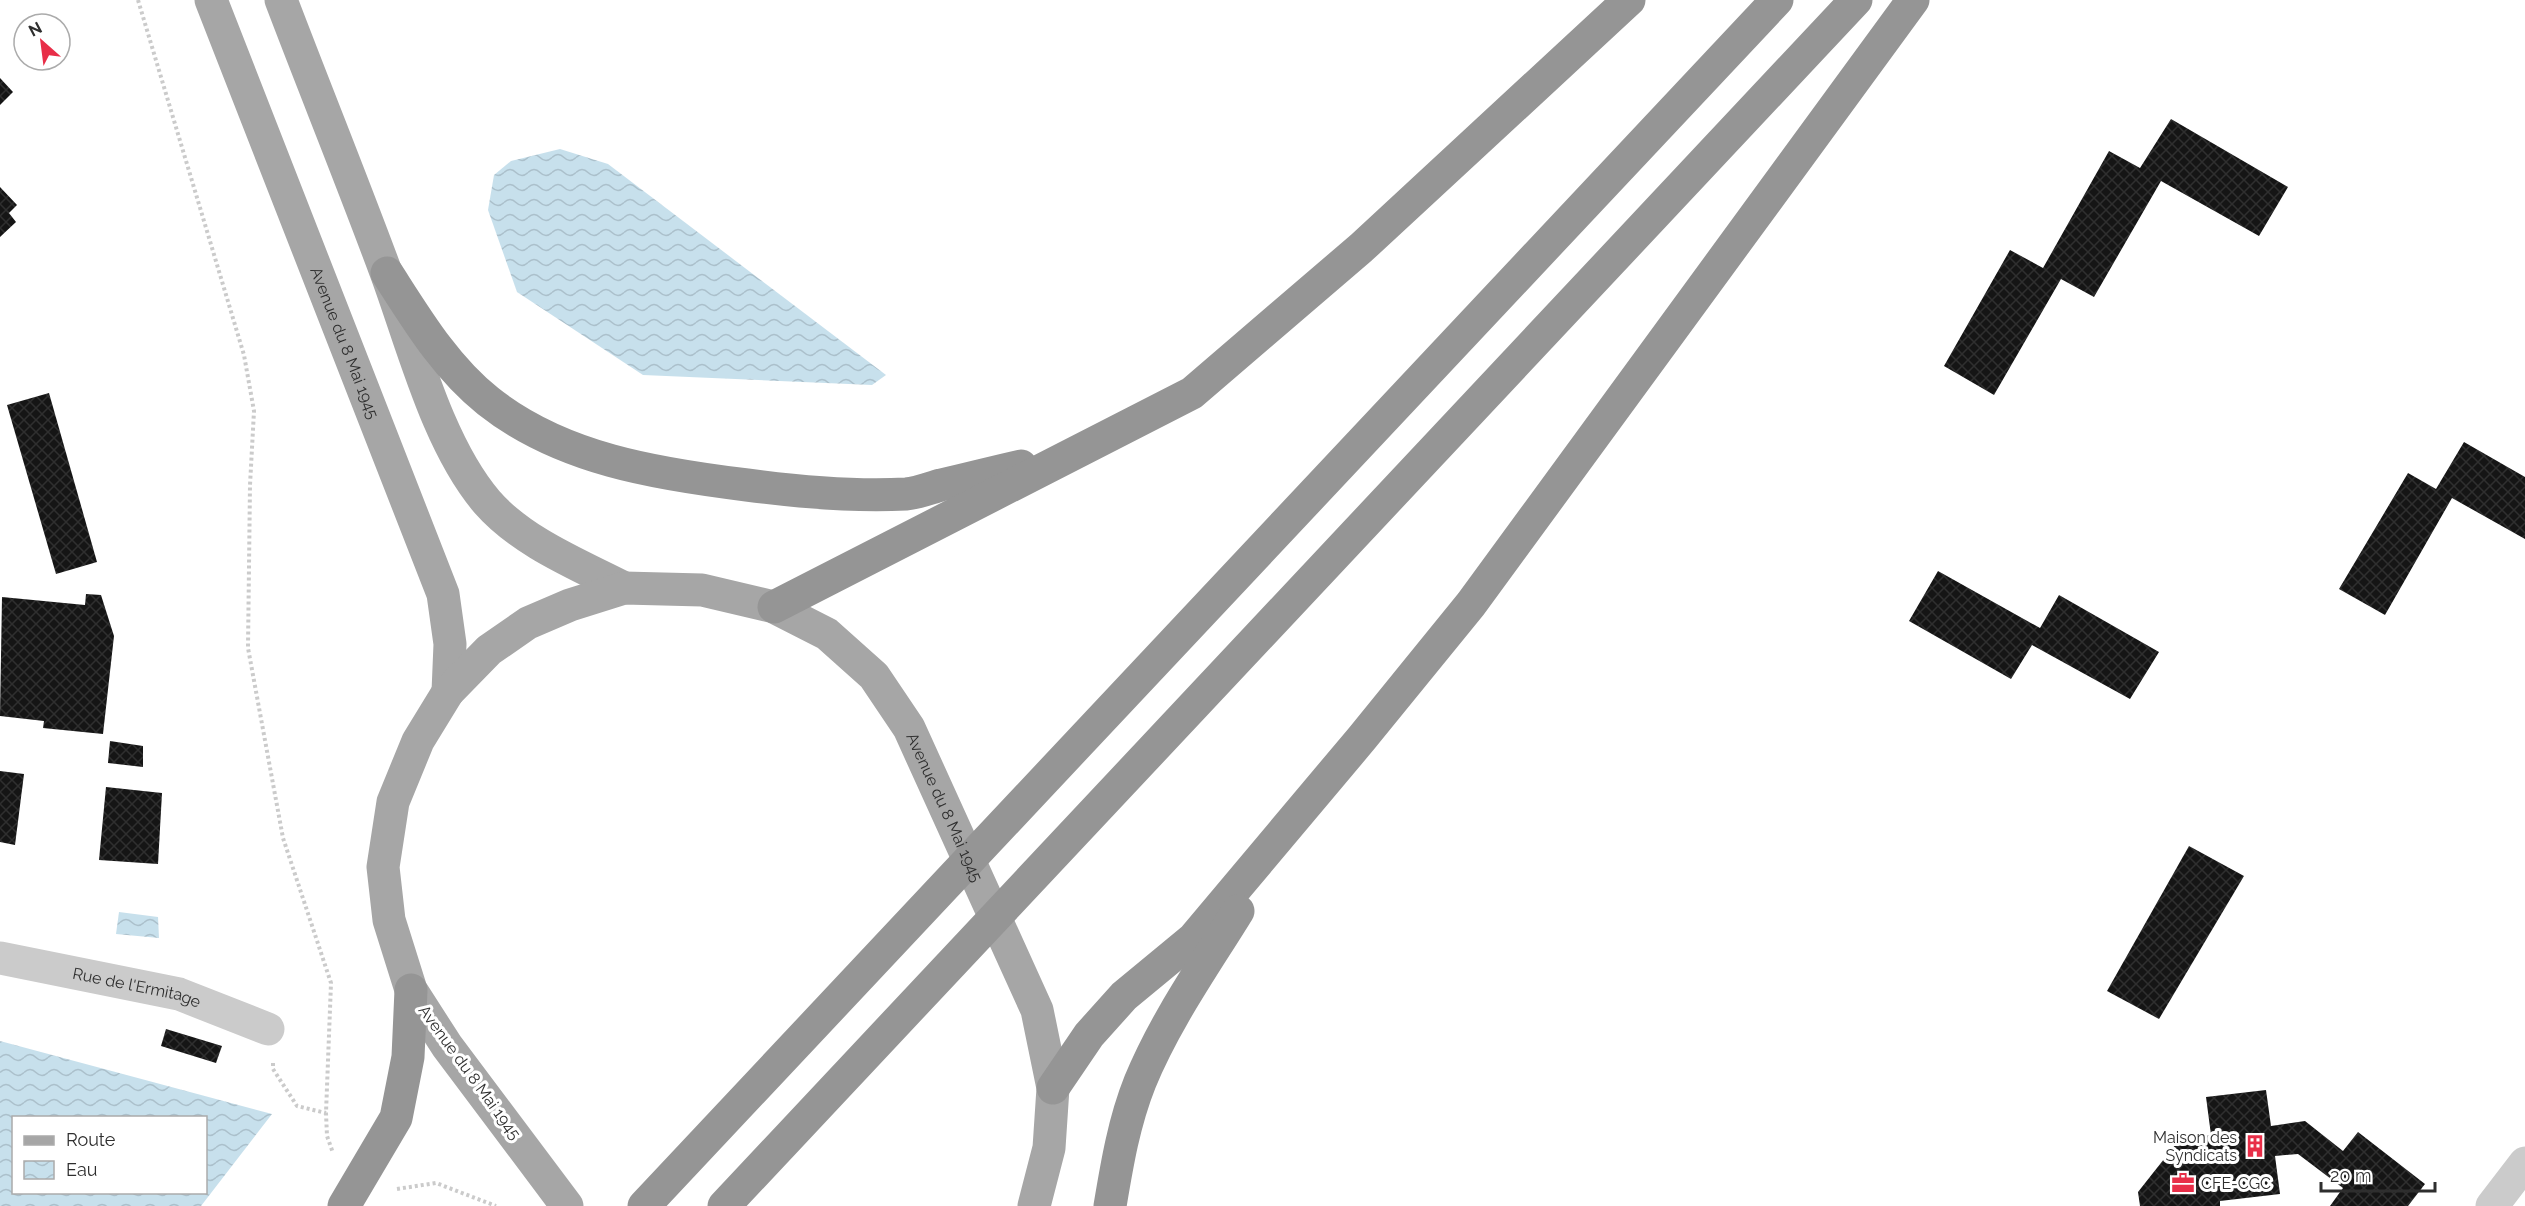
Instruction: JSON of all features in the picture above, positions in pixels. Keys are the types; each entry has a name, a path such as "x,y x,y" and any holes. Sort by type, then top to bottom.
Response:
{"highway":[{"path":"774,607 1192,393 1360,248 1629,0"},
{"path":"644,1206 1777,0"},
{"path":"724,1206 1856,0"},
{"path":"1053,1088 1089,1035 1124,996 1193,939 1293,822 1471,604 1913,0"},
{"path":"387,273 426,333 456,371 487,400 522,425 568,447 623,465 678,477 806,493 908,494 1075,453"},
{"path":"1110,1206 1121,1143 1140,1082 1164,1032 1293,822"},
{"path":"344,1206 396,1118 408,1057 411,990"}],"main road":[{"name":"Avenue du 8 Mai 1945","path":"211,0 443,594 450,644 448,692"},
{"name":"Avenue du 8 Mai 1945","path":"281,0 387,273 442,425 464,473 488,503 521,532 560,556 624,588"},
{"name":"Avenue du 8 Mai 1945","path":"567,1206 447,1046 411,990 388,920 383,867 393,802 418,741 448,692 489,650 528,623 570,605 624,588 702,590 774,607 827,634 874,676 909,728 1037,1010 1053,1088 1049,1148 1034,1206"}],"street":[{"name":"Rue de l'Ermitage","path":"0,958 179,994 268,1029"},
{"path":"2492,1206 2525,1163"}],"path":[{"path":"138,0 244,355 254,411 250,485 248,648 283,838 331,983 327,1113 297,1106 273,1069 268,1029"}],"water":[{"path":"560,149 608,164 886,375 872,385 643,375 517,292 488,210 494,175 511,161"},
{"path":"119,912 158,917 159,938 116,934"},
{"path":"0,1041 272,1114 201,1206 0,1206"}],"building":[{"path":"0,78 13,92 0,105"},
{"path":"2171,119 2288,187 2259,236 2161,181 2094,297 2061,279 1994,395 1944,366 2010,250 2043,268 2109,151 2140,168"},
{"path":"0,187 17,205 9,213 16,222 0,237"},
{"path":"49,393 97,562 56,574 7,405"},
{"path":"2464,442 2525,477 2525,539 2452,498 2385,615 2339,589 2408,473 2436,489"},
{"path":"1938,571 2040,628 2059,595 2159,652 2130,699 2032,645 2011,679 1909,621"},
{"path":"86,594 101,595 114,636 103,734 43,728 44,721 0,716 2,597 85,605"},
{"path":"110,741 143,746 143,767 108,763"},
{"path":"0,771 24,774 15,845 0,842"},
{"path":"106,787 162,793 158,864 99,860"},
{"path":"2189,846 2244,876 2159,1019 2107,991"},
{"path":"166,1029 222,1046 216,1063 161,1046"},
{"name":"Maison des Syndicats","path":"2266,1090 2271,1126 2305,1121 2343,1151 2358,1132 2425,1184 2408,1206 2330,1206 2343,1188 2298,1154 2275,1156 2280,1194 2220,1201 2220,1206 2140,1206 2138,1192 2179,1140 2211,1135 2206,1097"}],"place":[{"name":"Maison des Syndicats","path":"2255,1146"},
{"name":"CFE-CGC","path":"2183,1183"}]}
